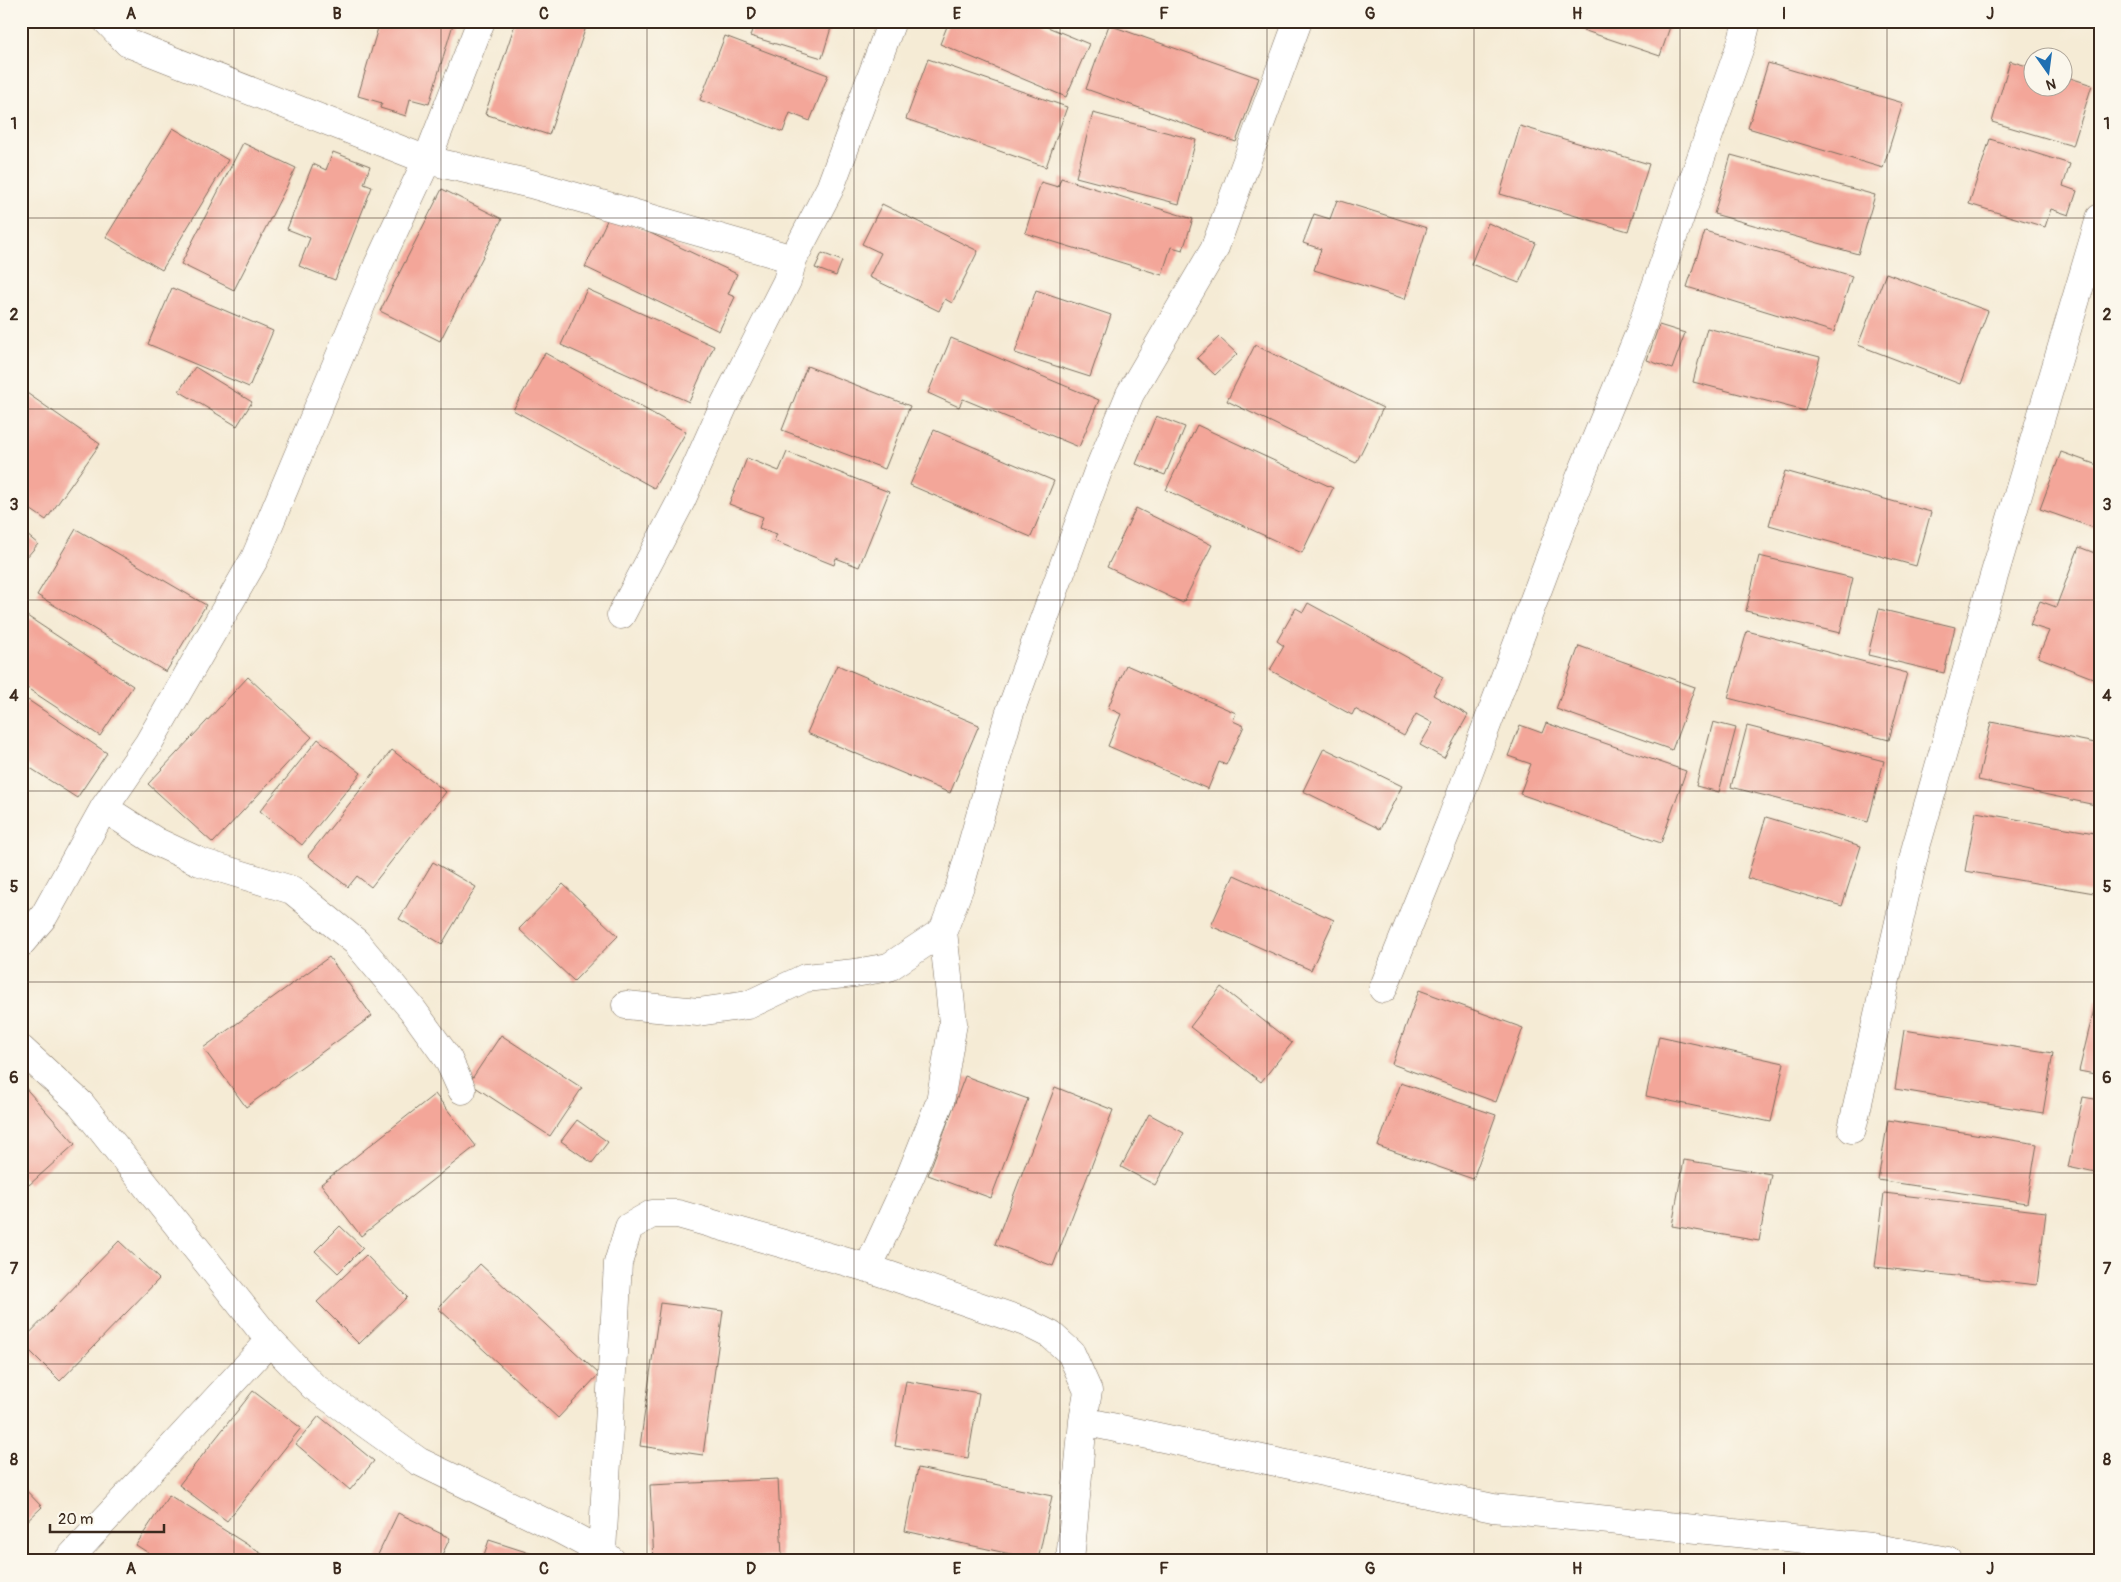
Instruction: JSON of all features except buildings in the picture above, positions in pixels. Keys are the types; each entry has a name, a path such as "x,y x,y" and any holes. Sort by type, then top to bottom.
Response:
{"street":[{"path":"107,21 128,43 427,160 531,184 793,258"},
{"path":"21,943 44,916 104,808 148,744 255,558 378,266 427,160 481,21"},
{"path":"621,615 681,501 723,407 787,281 793,258 830,188 892,21"},
{"path":"868,1268 910,1177 940,1102 953,1023 943,931 960,886 1009,715 1098,471 1130,394 1214,250 1298,21"},
{"path":"1383,989 1450,823 1579,480 1639,334 1736,58 1747,21"},
{"path":"1852,1129 1916,847 1982,612 2100,218"},
{"path":"104,808 157,842 200,862 292,890 356,942 412,1009 448,1059 462,1090"},
{"path":"626,1005 698,1012 748,1005 804,978 854,973 888,967 943,931"},
{"path":"21,1049 81,1104 270,1341 314,1386 418,1461 561,1530 607,1557 618,1263 630,1227 652,1214 678,1214 868,1268 1025,1322 1051,1335 1071,1353 1088,1391 1083,1422 1070,1561"},
{"path":"67,1561 270,1341"},
{"path":"1083,1422 1493,1508 1871,1547 1948,1561"}]}
